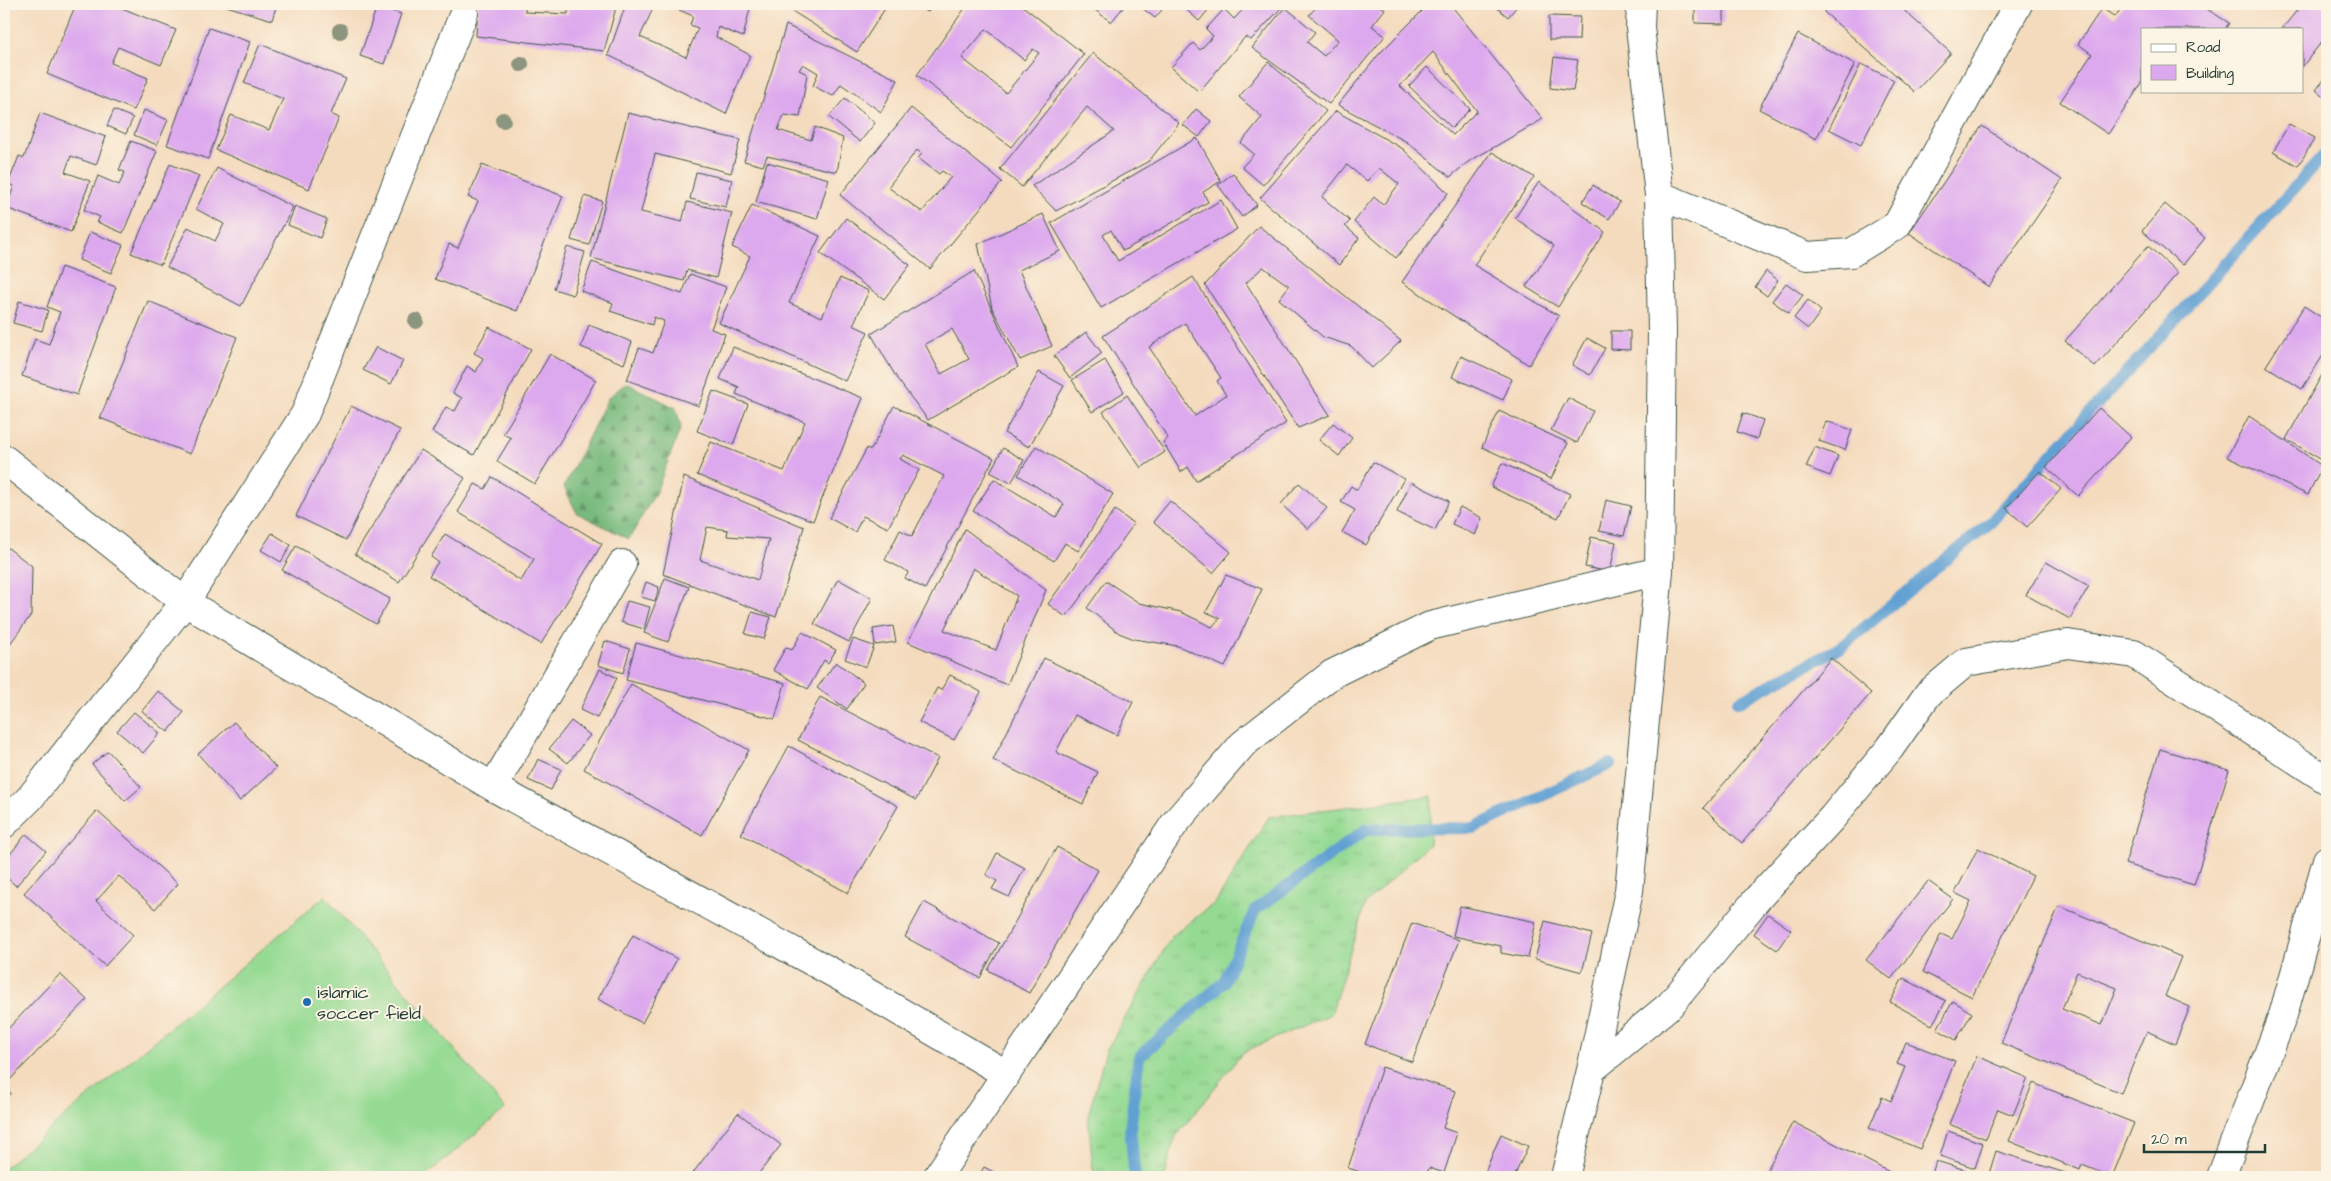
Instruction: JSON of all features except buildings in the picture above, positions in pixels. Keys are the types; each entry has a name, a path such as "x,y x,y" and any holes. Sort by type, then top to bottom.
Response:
{"street":[{"path":"1565,1177 1591,1070 1629,891 1659,571 1662,330 1659,195 1640,27 1642,4"},
{"path":"1659,195 1807,256 1851,253 1897,225 2018,4"},
{"path":"4,824 30,798 185,602 305,414 464,13"},
{"path":"4,459 185,602 493,786 846,980 1006,1074"},
{"path":"493,786 622,564"},
{"path":"937,1177 1175,823 1243,744 1332,674 1430,626 1659,571"},
{"path":"1591,1070 1670,1005 1758,898 1832,818 1890,748 1928,694 1966,662 2068,644 2134,654 2327,780"},
{"path":"2221,1177 2283,1015 2327,860"}],"green space":[{"path":"626,383 676,408 681,427 656,492 629,539 577,513 564,487 608,398"},
{"path":"1432,796 1429,844 1365,904 1331,1014 1243,1052 1174,1139 1165,1177 1094,1177 1088,1116 1106,1051 1172,936 1216,902 1269,817"},
{"name":"islamic soccer field","path":"325,896 505,1109 424,1177 4,1177 4,1168"}],"waterway":[{"path":"1738,702 1841,647 1990,523 2327,152"},
{"path":"1135,1177 1130,1129 1139,1057 1224,982 1255,910 1367,829 1473,828 1610,764"}],"place":[{"name":"islamic soccer field","path":"307,1002"}]}
